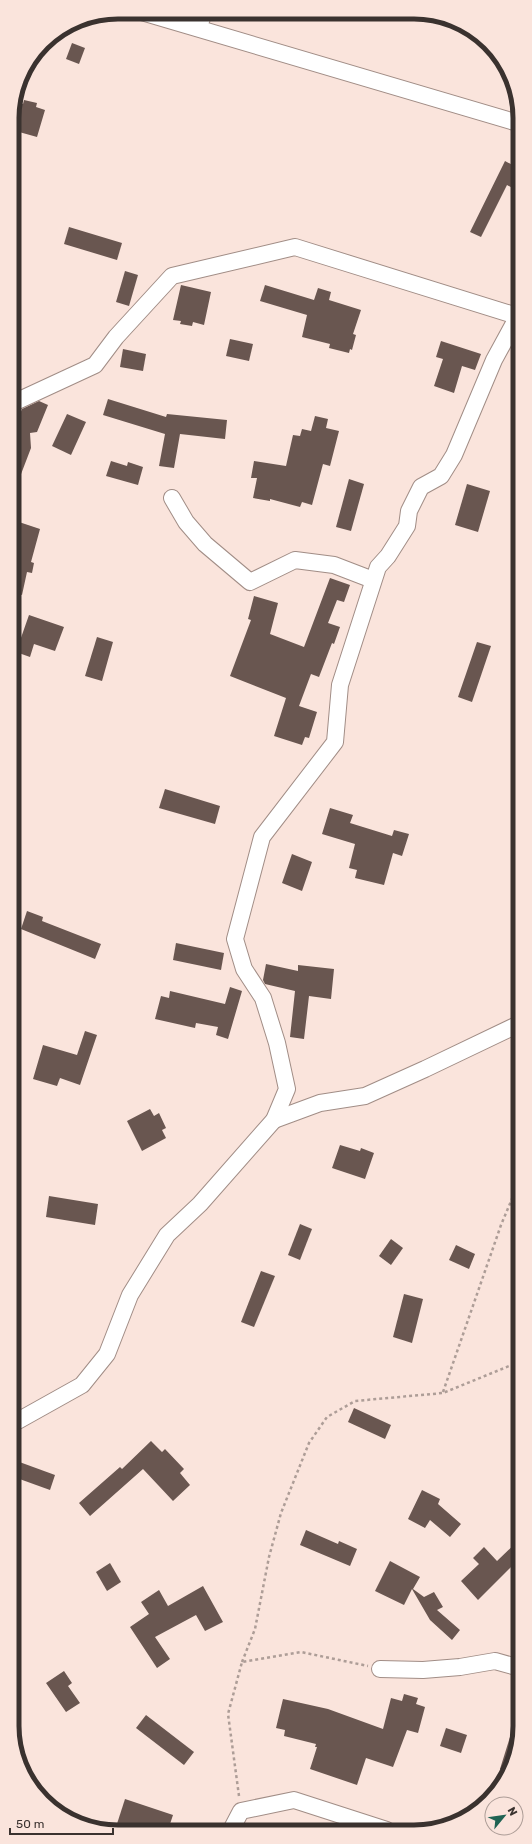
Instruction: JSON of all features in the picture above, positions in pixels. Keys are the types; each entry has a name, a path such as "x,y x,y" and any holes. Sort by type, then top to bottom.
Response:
{"street":[{"path":"166,19 513,121"},
{"path":"198,28 202,19"},
{"path":"19,400 95,365 116,337 172,276 295,247 513,314"},
{"path":"19,1420 82,1385 107,1354 130,1295 167,1236 200,1204 274,1120 287,1089 277,1043 263,998 244,969 236,939 262,837 335,742 340,685 378,568 388,556 407,526 409,511 421,487 441,476 454,455 494,360 513,325"},
{"path":"172,498 186,522 205,544 250,582 295,560 334,565 374,580"},
{"path":"274,1120 320,1103 365,1096 426,1069 513,1027"},
{"path":"380,1669 423,1670 460,1667 495,1661 513,1666"},
{"path":"234,1825 241,1811 294,1800 372,1825"}],"path":[{"path":"443,1393 501,1225 513,1196"},
{"path":"241,1811 228,1714 242,1662 255,1629 269,1557 281,1513 309,1443 327,1417 355,1401 443,1393 513,1364"},
{"path":"242,1662 301,1652 380,1669"}],"building":[{"path":"72,43 85,48 79,64 66,59"},
{"path":"24,100 37,103 36,107 45,110 37,137 19,132 19,111 20,103 23,104"},
{"path":"505,161 513,165 513,188 507,185 481,237 470,232"},
{"path":"69,227 122,243 117,260 64,244"},
{"path":"125,271 138,275 129,306 116,302"},
{"path":"181,285 211,292 204,325 193,322 192,326 180,324 181,321 173,320"},
{"path":"265,285 314,300 318,288 331,292 329,300 361,310 353,334 356,335 352,350 350,349 349,353 329,348 330,344 302,337 307,315 260,301"},
{"path":"230,339 253,344 249,361 226,356"},
{"path":"441,341 481,354 475,370 462,366 454,393 434,386 443,359 436,357"},
{"path":"123,349 146,354 143,371 120,367"},
{"path":"108,399 166,417 167,414 227,420 225,439 180,434 174,468 159,466 165,434 103,415"},
{"path":"39,401 48,405 37,432 30,433 31,448 19,479 19,417 22,409"},
{"path":"67,414 86,422 71,455 52,446"},
{"path":"315,416 328,419 326,428 339,431 330,466 323,464 312,505 302,502 300,507 270,499 270,501 253,498 257,478 251,478 254,461 286,466 293,435 300,436 302,429 311,431"},
{"path":"111,461 127,466 128,462 143,467 138,485 106,476"},
{"path":"349,479 364,484 351,531 336,527"},
{"path":"467,484 490,491 478,532 455,525"},
{"path":"19,522 40,529 31,562 34,563 32,573 27,572 22,595 19,594"},
{"path":"330,578 350,585 344,602 337,600 328,623 340,627 334,644 332,643 319,677 311,674 299,706 317,712 309,738 305,737 302,745 274,736 286,698 230,676 251,620 248,619 254,596 278,603 270,634 304,647"},
{"path":"29,615 64,627 55,651 34,644 30,657 19,653 19,643"},
{"path":"97,637 113,642 102,681 85,676"},
{"path":"477,642 491,646 472,702 458,697"},
{"path":"165,789 220,806 215,824 159,808"},
{"path":"330,808 353,815 350,823 392,836 394,830 409,834 402,856 393,853 384,885 355,878 357,870 349,868 355,844 322,834"},
{"path":"292,854 312,862 302,891 282,883"},
{"path":"27,911 43,917 42,921 101,944 95,959 21,929"},
{"path":"176,943 224,953 221,970 173,960"},
{"path":"266,964 298,971 298,965 334,969 331,999 309,996 304,1039 290,1037 295,991 265,984 263,980"},
{"path":"230,987 242,991 228,1039 216,1035 218,1027 196,1023 195,1028 155,1019 161,996 169,998 170,991 225,1004"},
{"path":"85,1031 97,1035 80,1085 60,1078 57,1086 33,1079 43,1045 77,1055"},
{"path":"150,1109 154,1116 159,1113 166,1128 162,1130 166,1138 142,1151 127,1121"},
{"path":"340,1145 360,1151 361,1148 374,1153 365,1179 332,1168"},
{"path":"49,1196 98,1204 95,1225 46,1217"},
{"path":"300,1224 312,1229 300,1260 288,1255"},
{"path":"391,1239 403,1248 391,1265 379,1256"},
{"path":"456,1245 475,1254 469,1269 449,1260"},
{"path":"261,1271 275,1276 254,1327 241,1322"},
{"path":"404,1294 423,1299 412,1343 393,1337"},
{"path":"354,1408 391,1425 385,1439 348,1422"},
{"path":"151,1441 162,1452 165,1449 184,1469 180,1473 190,1485 173,1501 143,1469 90,1516 79,1503 120,1467 122,1469"},
{"path":"19,1462 55,1475 50,1490 19,1479"},
{"path":"422,1490 440,1499 438,1504 461,1524 450,1537 430,1520 425,1528 408,1519"},
{"path":"306,1530 338,1544 339,1541 357,1549 350,1566 300,1545"},
{"path":"513,1546 513,1565 478,1600 461,1581 479,1564 473,1558 484,1547 497,1561"},
{"path":"390,1561 420,1577 413,1589 424,1597 434,1592 443,1607 437,1610 460,1630 452,1640 430,1620 412,1589 404,1605 375,1591"},
{"path":"110,1563 121,1582 107,1591 96,1572"},
{"path":"203,1586 223,1622 205,1631 196,1615 155,1637 170,1659 157,1668 130,1627 149,1614 141,1602 159,1590 168,1606"},
{"path":"64,1671 72,1683 68,1686 80,1703 66,1712 46,1683"},
{"path":"404,1694 418,1698 416,1704 425,1707 418,1733 407,1730 393,1767 366,1758 357,1785 310,1769 317,1747 315,1747 316,1744 284,1736 285,1730 276,1728 283,1699 328,1709 383,1729 391,1698 402,1701"},
{"path":"146,1715 194,1752 184,1765 136,1728"},
{"path":"446,1728 467,1735 461,1753 440,1746"},
{"path":"510,1737 512,1738 510,1752 503,1770 500,1769"},
{"path":"125,1799 173,1815 170,1825 117,1825"}]}
